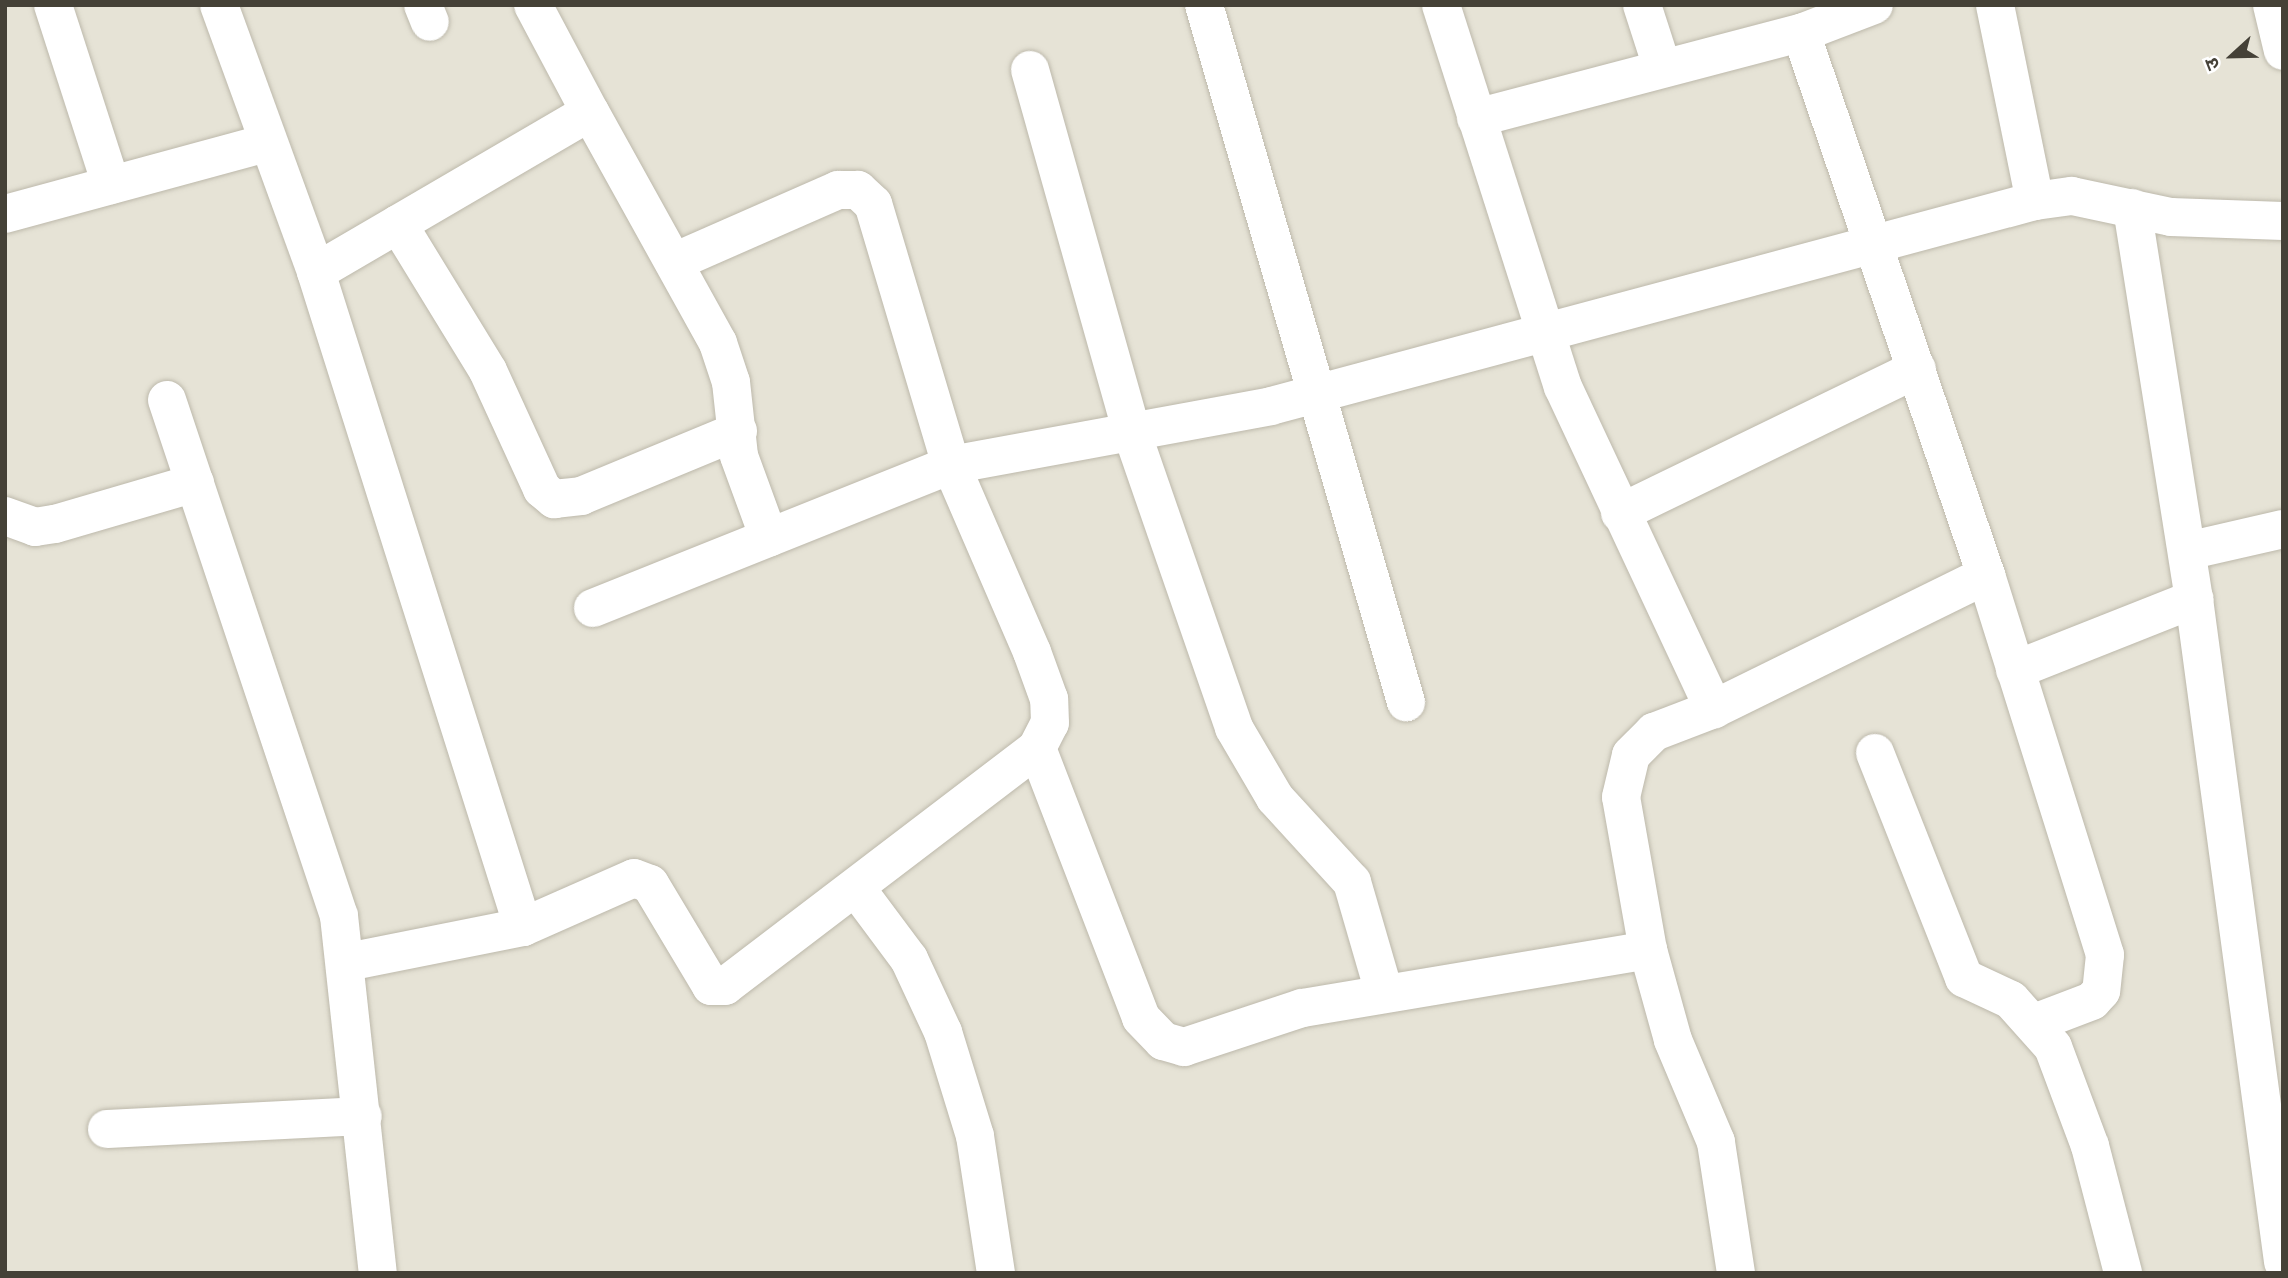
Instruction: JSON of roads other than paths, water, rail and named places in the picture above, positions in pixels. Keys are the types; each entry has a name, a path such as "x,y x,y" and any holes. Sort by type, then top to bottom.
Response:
{"street":[{"path":"53,5 111,185"},
{"path":"219,5 266,143 317,272 523,927"},
{"path":"534,5 718,343 738,431 739,456 769,538"},
{"path":"1204,5 1319,394 1406,702"},
{"path":"1441,5 1543,333 1620,513 1714,709"},
{"path":"1642,5 1662,67"},
{"path":"1476,118 1662,67 1801,33 1874,5"},
{"path":"1995,5 2035,201"},
{"path":"2272,5 2283,51"},
{"path":"1801,33 1986,575 2105,955 2101,992 2037,1022"},
{"path":"1030,70 1132,433 1234,728 1275,798 1352,882 1384,992"},
{"path":"317,272 590,112"},
{"path":"5,214 266,143"},
{"path":"348,962 523,927 634,878 650,884 710,986 725,986 1037,748 1050,723 1049,699 951,465 873,204 858,190 821,195 674,262"},
{"path":"593,608 951,465 1132,433 1319,394 2035,201 2072,196 2200,220 2283,221"},
{"path":"2132,208 2194,599 2283,1262"},
{"path":"398,225 488,371 542,489 554,499 581,496 738,431"},
{"path":"1620,513 1917,369"},
{"path":"167,400 339,916 348,962 378,1273"},
{"path":"5,516 34,527 55,524 195,483"},
{"path":"2187,551 2283,529"},
{"path":"1736,1273 1716,1142 1673,1040 1648,950 1623,776 1631,755 1654,733 1714,709 1986,575"},
{"path":"2015,670 2194,599"},
{"path":"1037,748 1141,1018 1163,1041 1184,1047 1277,1014 1384,992 1648,950"},
{"path":"1875,753 1964,978 2011,1000 2037,1022 2078,1113 2123,1273"},
{"path":"856,888 909,959 943,1032 975,1136 996,1273"},
{"path":"107,1129 363,1116"}]}
